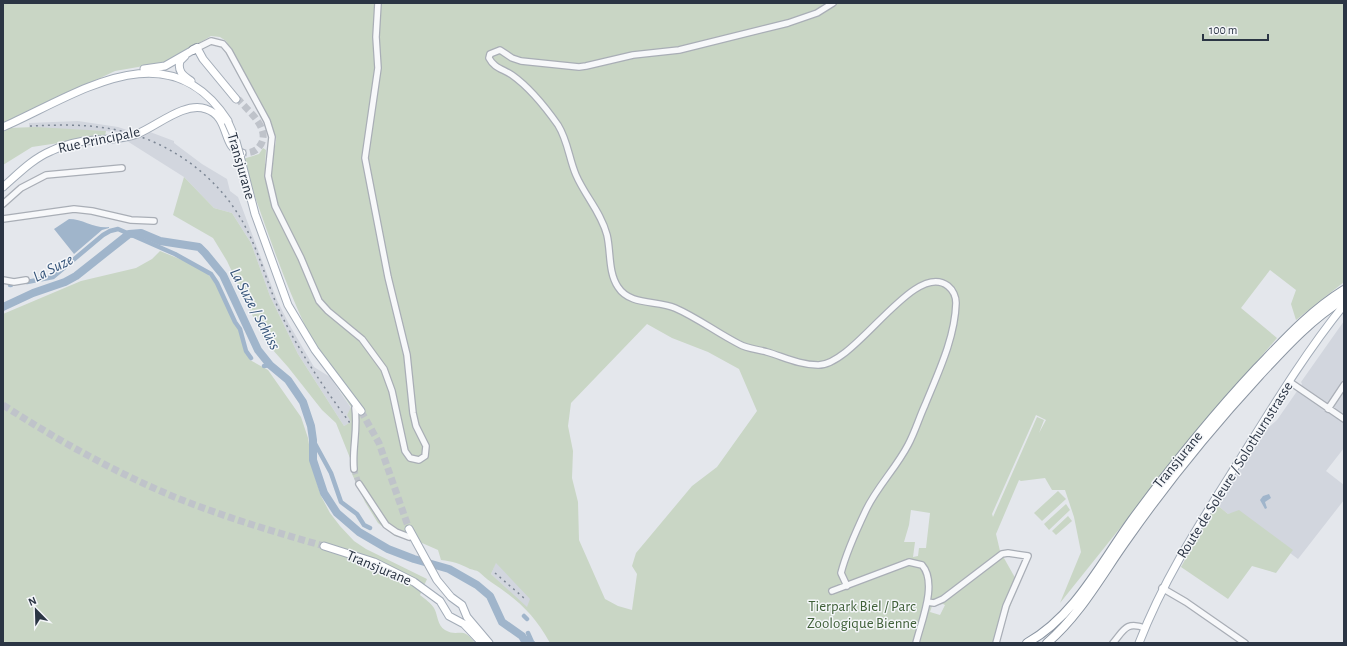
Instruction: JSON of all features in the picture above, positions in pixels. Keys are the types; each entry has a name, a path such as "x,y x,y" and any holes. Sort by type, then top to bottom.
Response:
{"highway":[{"name":"Transjurane","path":"1028,642 1052,624 1075,601 1167,474 1245,381 1300,324 1327,301 1344,290"},
{"name":"Transjurane","path":"1047,643 1070,620 1155,500 1230,407 1301,332 1344,299"}],"main road":[{"path":"121,75 143,73 178,75 180,61 195,49"},
{"path":"3,127 94,84 121,75 133,69 161,67 195,49"},
{"path":"195,49 236,99"},
{"name":"Transjurane","path":"178,75 196,84 200,91 215,104 228,122 241,153 255,214 288,305 308,341 358,410"},
{"name":"Rue Principale","path":"3,187 31,162 57,148 83,142 130,137 143,132 183,110 201,107 217,114 228,137 241,153"},
{"name":"Route de Soleure / Solothurnstrasse","path":"1139,643 1162,588 1212,504 1290,382 1344,305"},
{"name":"Transjurane","path":"411,535 442,587 458,603"},
{"name":"Transjurane","path":"324,546 382,565 422,587 440,600 448,613"},
{"path":"482,643 466,626 450,617 448,613 450,605 458,603 462,606 464,612 489,643"},
{"path":"455,619 461,617 464,612"}],"street":[{"path":"195,49 211,41 221,42 229,51 238,66 270,129 272,137 268,176 271,193 316,296 328,311 362,339 380,362 392,391 405,451 410,458 419,460 425,456 427,449 413,413 407,355 388,277 365,158 378,68 376,37 378,3"},
{"path":"833,3 817,13 788,23 678,50 633,55 586,66 579,67 521,61 512,58 500,50 490,54 489,58 497,68 512,76 525,87 558,126 563,135 576,176 586,195 597,210 603,223 607,236 615,282 621,291 630,298 676,308 736,343 751,349 801,363 818,365 833,362 849,350 903,299 923,285 930,282 942,282 952,290 956,302 954,320 941,365 910,442 866,509 841,573 847,586"},
{"path":"3,204 22,188 46,175 122,168"},
{"path":"3,218 74,209 92,211 131,220 154,222"},
{"path":"3,280 14,282 26,280"},
{"path":"1290,382 1344,419"},
{"path":"1328,408 1344,385"},
{"path":"354,469 358,410"},
{"path":"359,484 386,525 396,532 411,535"},
{"path":"927,602 934,603 944,598 1002,554 1008,553 1028,556 1006,606 996,643"},
{"path":"832,591 913,562 922,565 928,574 927,602 916,643"},
{"path":"1162,588 1186,602 1245,643"},
{"path":"1113,643 1129,626 1134,624 1145,628"}],"shaded area":[{"path":"78,121 118,127 142,135 150,132 174,141 174,143 202,164 227,179 230,191 238,197 277,300 289,324 314,367 330,377 351,408 347,415 352,422 344,426 298,354 270,296 251,243 232,213 214,208 184,177 127,141 125,134 106,131 29,128 29,123"},
{"path":"1344,321 1344,448 1326,471 1344,485 1344,500 1298,559 1290,553 1292,550 1280,541 1234,513 1228,514 1216,504 1269,427 1277,420 1302,384 1301,382"},
{"path":"496,562 531,599 527,608 491,574"}],"green space":[{"name":"Tierpark Biel / Parc Zoologique Bienne","path":"3,3 1344,3 1344,282 1296,320 1291,304 1296,290 1270,270 1241,308 1277,338 1201,427 1060,603 1081,552 1074,517 1065,490 1052,490 1045,478 1019,480 996,534 1000,551 1018,583 998,643 550,643 538,624 525,608 479,572 456,563 441,560 438,550 422,543 395,536 378,523 365,502 352,474 352,463 336,423 322,410 288,367 264,340 227,261 213,238 173,215 184,177 214,208 232,213 251,243 270,296 298,354 344,426 351,422 347,415 351,407 333,380 303,322 279,263 246,171 243,159 259,154 263,148 266,150 265,164 271,161 276,143 276,137 226,41 220,37 211,36 167,62 115,71 3,124","holes":["647,324 672,338 708,352 739,369 757,411 717,467 692,486 636,553 632,566 637,574 632,610 618,606 605,599 579,540 578,502 572,478 573,451 568,426 571,403","1036,415 1046,420 1039,433 1044,420 1037,417 993,517 992,514","911,510 930,513 926,548 919,548 918,556 913,557 915,542 904,542 909,525","496,563 530,599 527,607 491,574","945,605 940,615 930,612 932,606"]},
{"path":"35,127 106,131 105,136 32,147 3,165 3,131 8,128"},
{"path":"160,251 202,268 215,282 240,330 244,350 250,360 268,370 301,417 308,438 313,470 321,496 330,513 340,526 354,541 366,549 427,579 420,595 434,608 442,628 454,633 467,634 475,643 3,643 3,314 81,281 136,268 152,259"},
{"path":"1058,491 1066,499 1042,521 1034,513"},
{"path":"1066,504 1070,510 1049,530 1044,524"},
{"path":"1216,504 1228,514 1239,510 1293,550 1276,573 1252,566 1228,599 1181,567"},
{"path":"1068,516 1072,521 1056,535 1052,531"}],"water":[{"path":"69,219 74,219 99,227 109,228 102,230 74,254 54,229"},
{"path":"1269,494 1271,498 1265,502 1267,508 1265,509 1260,500 1263,496"}],"waterway":[{"name":"La Suze","path":"27,282 53,277 103,235 118,229 175,254 211,274 240,329 246,351 251,358"},
{"name":"La Suze / Schüss","path":"3,307 33,293 65,282 76,276 129,234 141,233 160,241 199,247 223,275 258,350 270,365 288,380 303,402 311,426 313,460 324,493 337,513 359,532 388,549 414,559 449,569 477,585 490,596 502,622 522,636 526,643"},
{"name":"La Suze / Schüss","path":"264,366 270,365"},
{"path":"313,440 331,473 341,502 357,514 364,525 370,528"},
{"path":"524,616 527,619"},
{"path":"528,633 532,642"},
{"name":"La Suze / Schüss","path":"522,636 533,643"}],"tunnel":[{"path":"236,99 239,100 258,121 263,134 263,141 256,150 243,153"},
{"path":"3,405 88,456 154,488 231,518 324,546"},
{"path":"361,411 379,443 409,529"},
{"path":"354,469 359,484"}],"railway":[{"path":"30,126 87,126 106,128 128,133 149,140 169,150 205,175 221,191 235,209 246,228 279,310 294,340 350,423"},
{"path":"495,573 524,598"}]}
